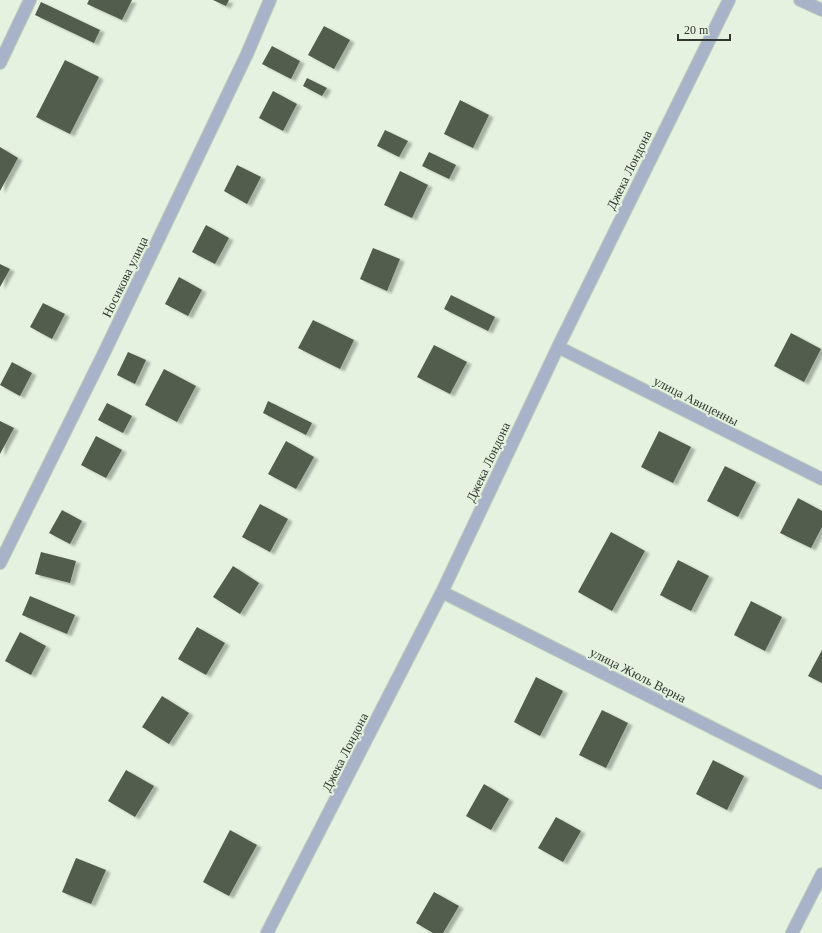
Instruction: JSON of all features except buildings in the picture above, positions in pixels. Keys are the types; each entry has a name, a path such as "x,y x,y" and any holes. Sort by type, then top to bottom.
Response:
{"street":[{"path":"0,63 30,0"},
{"name":"Носикова улица","path":"0,563 247,54 270,0"},
{"name":"Джека Лондона","path":"267,933 442,592 558,348 728,0"},
{"path":"800,0 822,10"},
{"name":"улица Авиценны","path":"558,348 822,479"},
{"name":"улица Жюль Верна","path":"442,592 822,783"},
{"path":"792,933 822,874"}]}
